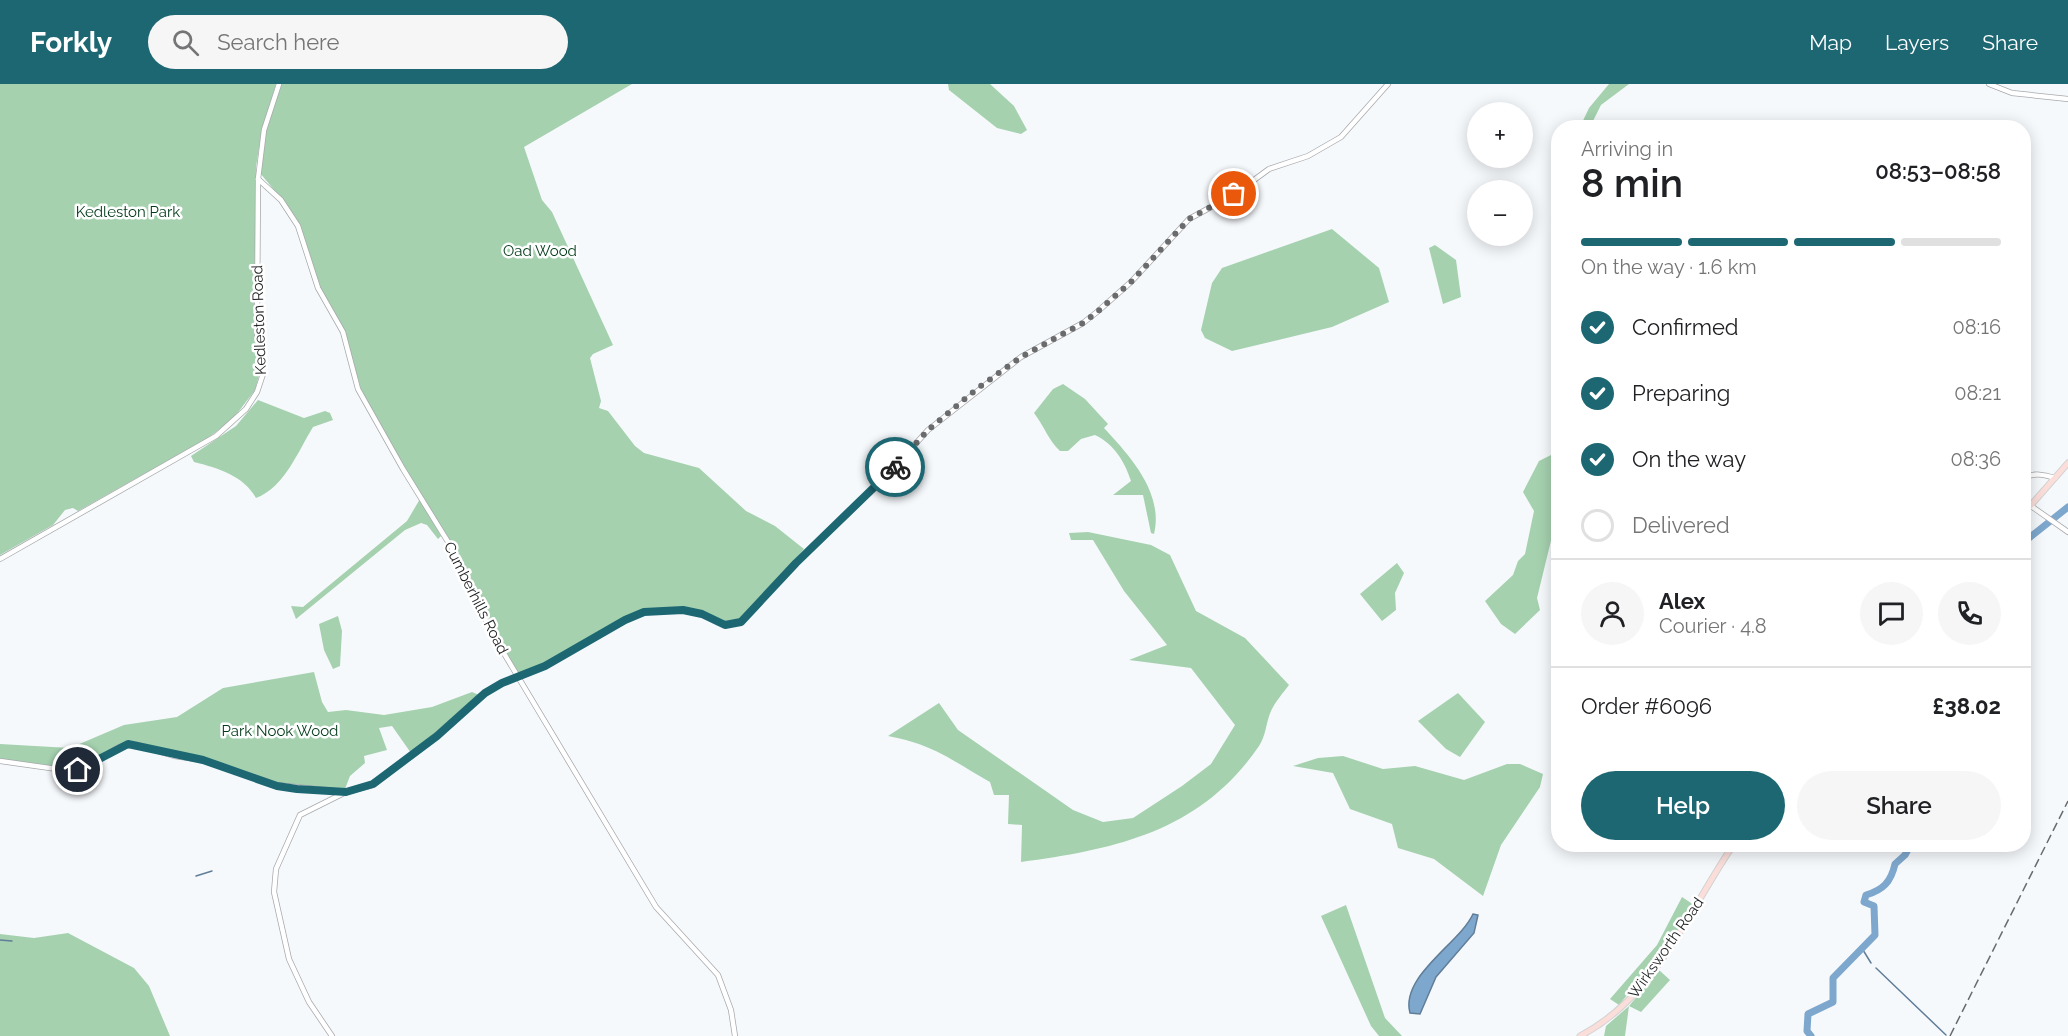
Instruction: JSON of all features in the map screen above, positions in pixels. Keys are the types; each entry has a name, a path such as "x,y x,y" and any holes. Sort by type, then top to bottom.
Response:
{"main road":[{"path":"2031,506 2068,463"},
{"name":"Wirksworth Road","path":"1580,1036 1626,1005 1641,987 1696,908 1729,852"}],"street":[{"name":"Kedleston Road","path":"0,559 203,445 231,424 253,400 263,374 257,332 258,178 264,130 279,84"},
{"path":"332,1036 309,1002 289,959 276,905 273,880 295,821 307,810 346,792 373,784 437,736 485,693 545,666 625,620 644,612 690,610 725,625 741,622 796,563 882,481 928,430 1021,357 1083,323 1097,312 1131,282 1189,219 1234,194 1269,169 1308,156 1341,137 1388,84"},
{"path":"1989,84 2012,93 2068,99"},
{"name":"Cumberhills Road","path":"258,178 281,200 298,226 318,288 343,332 358,389 458,558 478,606 517,677 587,788 656,907 718,975 731,1010 735,1036"},
{"path":"2031,475 2055,478"},
{"path":"2031,506 2045,519 2068,532"},
{"path":"0,762 71,771 96,761 119,747 135,744 174,756 203,760 277,786 346,792"}],"green space":[{"name":"Kedleston Park","path":"0,84 276,84 262,129 256,167 254,329 261,368 255,390 233,419 208,438 78,511 73,508 65,510 53,525 0,555"},
{"name":"Oad Wood","path":"280,84 632,84 524,147 542,200 552,212 613,345 593,354 590,358 601,401 599,408 608,411 635,446 644,453 699,468 746,511 775,526 804,549 744,617 729,623 691,608 645,610 623,618 549,663 519,674 484,615 468,577 362,393 345,333 321,290 299,225 284,202 260,173 261,146"},
{"path":"948,84 990,84 1014,106 1027,130 1021,134 997,128 949,90"},
{"path":"1609,84 1629,84 1601,105 1594,120 1583,120 1589,108"},
{"path":"1332,229 1379,268 1389,302 1332,327 1232,351 1205,338 1201,330 1212,283 1222,268"},
{"path":"1435,245 1456,260 1461,297 1443,304 1429,248"},
{"path":"1063,384 1085,399 1108,424 1104,428 1142,476 1154,504 1156,519 1154,534 1151,533 1143,495 1113,495 1131,481 1126,467 1113,448 1095,435 1081,439 1068,451 1060,451 1034,413 1053,389"},
{"path":"258,400 304,418 325,411 330,413 333,420 313,427 283,477 266,493 256,498 245,484 221,470 194,462 191,456 236,426"},
{"path":"1551,455 1551,541 1537,598 1540,610 1515,634 1501,624 1485,601 1513,575 1518,561 1525,554 1534,511 1523,492 1539,461"},
{"path":"420,499 441,536 438,539 427,525 421,523 405,530 296,619 291,606 303,607 407,521"},
{"path":"1088,532 1151,545 1170,555 1196,611 1245,638 1289,685 1271,711 1259,746 1236,775 1211,798 1184,817 1123,842 1056,857 1021,862 1022,825 1008,824 1009,795 994,795 990,782 942,754 918,744 888,736 939,703 958,730 1073,810 1103,822 1133,818 1182,786 1211,764 1235,725 1191,668 1129,660 1167,645 1124,591 1093,540 1071,540 1069,533"},
{"path":"1397,563 1404,573 1395,593 1396,610 1382,621 1360,594"},
{"path":"338,616 342,631 340,666 333,669 324,650 319,624"},
{"name":"Park Nook Wood","path":"314,672 322,702 328,712 346,710 384,715 432,707 472,692 479,695 411,753 392,726 379,728 387,750 364,756 365,763 350,776 345,789 298,788 277,784 221,764 128,740 75,769 0,760 0,744 70,748 124,725 177,717 223,688"},
{"path":"1458,693 1485,722 1460,757 1446,749 1418,721"},
{"path":"1343,756 1383,769 1415,766 1464,780 1507,764 1520,764 1543,774 1540,787 1501,845 1483,896 1434,859 1398,848 1392,824 1350,809 1333,773 1293,766 1318,758"},
{"path":"1682,897 1694,905 1675,937 1619,1005 1610,999 1657,945"},
{"path":"1346,905 1385,1018 1402,1036 1379,1036 1371,1026 1321,916"},
{"path":"68,933 134,968 149,986 170,1036 0,1036 0,934 34,938"},
{"path":"1659,970 1670,980 1641,1012 1629,1006"},
{"path":"1629,1006 1625,1036 1604,1036 1606,1026"}],"water":[{"path":"1473,914 1478,915 1474,933 1436,977 1420,1014 1410,1013 1409,999 1422,973 1466,925"}],"waterway":[{"path":"2031,536 2068,507"},
{"path":"1811,1036 1807,1031 1808,1014 1833,1002 1833,978 1875,935 1874,906 1864,902 1866,895 1877,891 1885,884 1895,864 1907,852"},
{"path":"196,876 212,871"},
{"path":"0,940 12,941"},
{"path":"1857,951 1863,950 1871,963"},
{"path":"1876,968 1946,1035"}],"railway":[{"path":"1950,1036 2068,801"}],"way so far":[{"path":"895,467 928,430 978,388 1021,357 1083,323 1131,282 1177,229 1210,206 1234,194"}],"route":[{"path":"78,770 119,747 135,744 174,756 203,760 277,786 346,792 373,784 447,728 485,693 502,683 545,666 625,620 644,612 690,610 725,625 730,626 741,622 796,563 895,467"}]}
